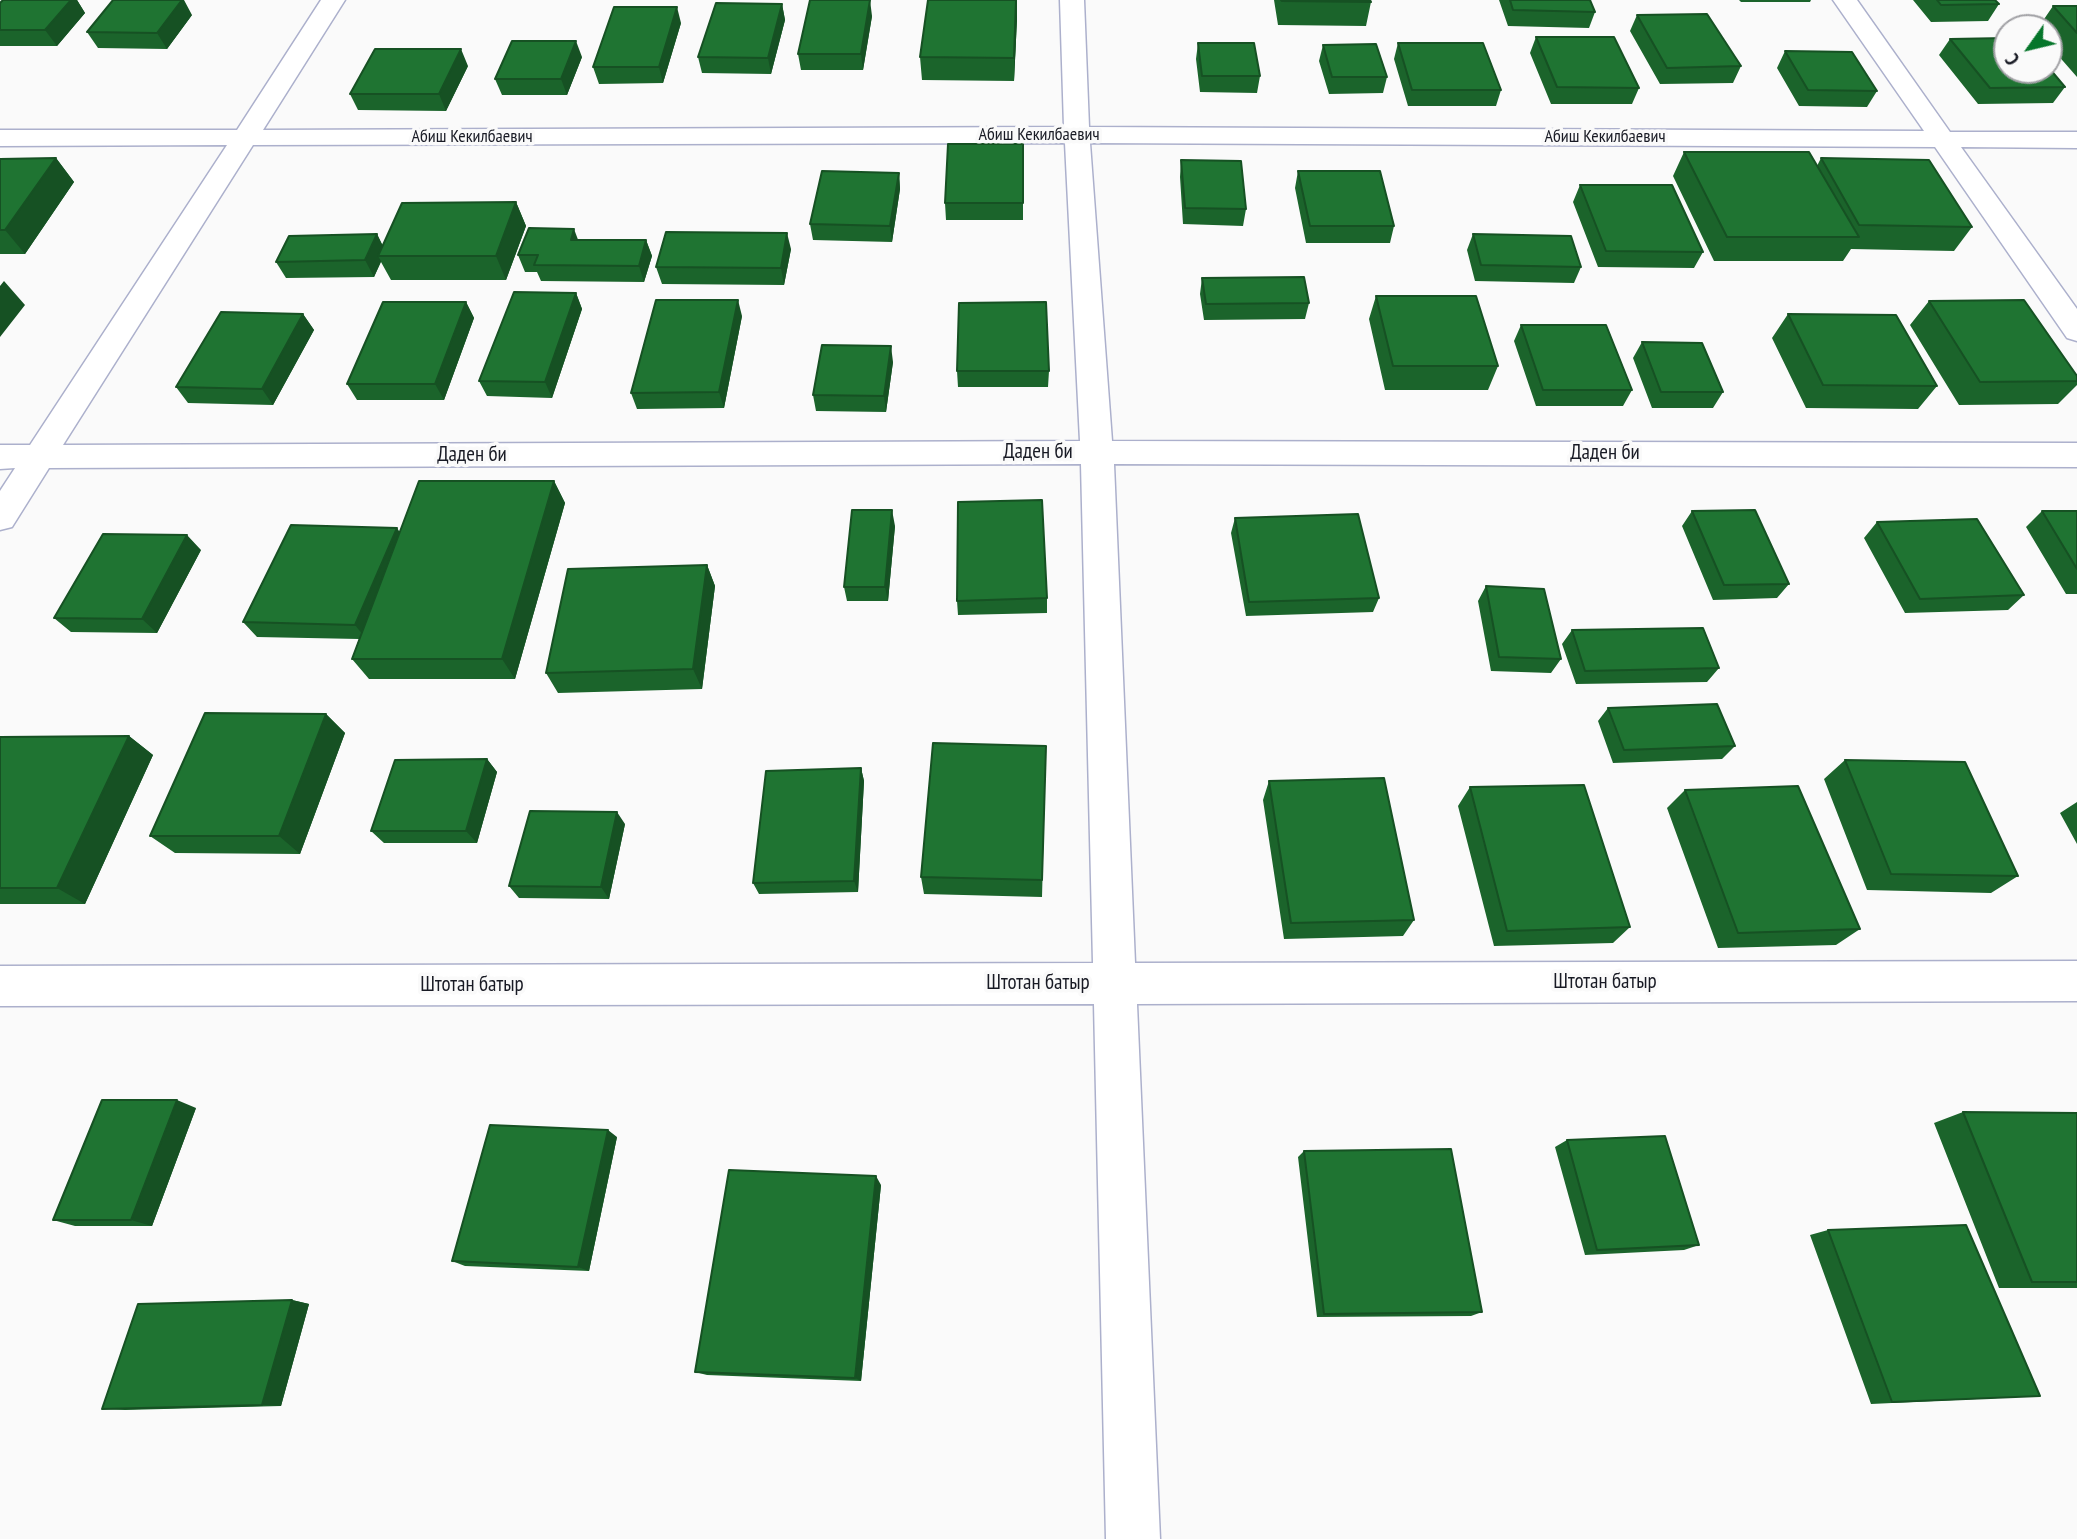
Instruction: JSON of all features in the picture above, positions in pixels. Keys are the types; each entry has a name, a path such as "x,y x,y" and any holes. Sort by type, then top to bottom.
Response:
{"street":[{"path":"0,518 333,0"},
{"path":"1072,0 1077,135 1097,452 1133,1539"},
{"path":"1846,0 2077,331"},
{"name":"Абиш Кекилбаевич","path":"0,138 1077,135 2077,140"},
{"name":"Даден би","path":"0,457 1097,452 2077,454"},
{"name":"Штотан батыр","path":"0,986 2077,981"}],"building":[{"path":"3,0 71,0 45,30 0,30 0,3"},
{"path":"113,0 182,0 157,33 87,32"},
{"path":"810,0 870,0 861,54 798,54"},
{"path":"928,0 1016,0 1014,58 920,57"},
{"path":"1370,0 1371,2 1282,1"},
{"path":"1510,0 1590,0 1595,12 1513,10"},
{"path":"1937,0 1995,0 1999,4 1941,5"},
{"path":"716,3 782,4 768,58 698,57"},
{"path":"2053,6 2077,6 2077,33 2063,14"},
{"path":"614,7 677,7 659,67 593,67"},
{"path":"1707,14 1741,66 1667,68 1637,15"},
{"path":"1536,37 1614,37 1639,88 1557,87"},
{"path":"1993,38 1993,84 2062,84 2065,87 1990,88 1950,39"},
{"path":"512,41 576,41 561,79 495,79"},
{"path":"1198,43 1254,43 1260,76 1202,76"},
{"path":"1398,43 1483,43 1501,90 1412,90"},
{"path":"1376,44 1387,77 1332,77 1323,45"},
{"path":"375,49 461,49 439,94 350,94"},
{"path":"1785,51 1852,52 1877,91 1808,90"},
{"path":"948,144 1023,144 1023,203 945,203"},
{"path":"1684,152 1809,152 1859,237 1727,237"},
{"path":"56,158 5,230 0,230 0,159"},
{"path":"1821,158 1929,160 1972,227 1859,225"},
{"path":"1181,160 1241,161 1246,209 1185,208"},
{"path":"822,171 899,173 890,226 810,224"},
{"path":"1298,171 1380,171 1394,226 1310,226"},
{"path":"1580,185 1672,185 1703,252 1606,251"},
{"path":"516,202 496,256 378,256 402,203"},
{"path":"529,228 574,229 571,240 646,240 639,266 534,265 538,255 518,255"},
{"path":"666,232 787,233 781,268 656,267"},
{"path":"377,234 365,260 276,262 289,236"},
{"path":"1473,234 1571,236 1581,267 1481,265"},
{"path":"1304,277 1309,303 1206,304 1202,278"},
{"path":"514,292 576,293 545,382 479,381"},
{"path":"1376,296 1476,296 1498,366 1393,366"},
{"path":"656,300 738,300 719,392 631,393"},
{"path":"2024,300 2077,376 2077,381 1980,382 1929,301"},
{"path":"383,302 466,302 435,384 347,384"},
{"path":"1046,302 1049,371 957,371 959,303"},
{"path":"221,312 303,314 262,389 176,387"},
{"path":"1788,314 1896,315 1937,386 1823,385"},
{"path":"1521,325 1606,325 1632,390 1543,390"},
{"path":"1642,342 1702,343 1723,392 1661,392"},
{"path":"822,345 891,346 884,396 813,395"},
{"path":"419,481 554,481 502,659 352,659"},
{"path":"1042,500 1047,598 957,601 958,502"},
{"path":"852,510 892,510 885,587 844,587"},
{"path":"1755,510 1789,584 1724,585 1692,511"},
{"path":"2042,511 2077,511 2077,569"},
{"path":"1358,514 1379,598 1249,602 1235,518"},
{"path":"1977,519 2024,595 1920,599 1877,522"},
{"path":"291,525 397,528 355,625 243,622"},
{"path":"103,534 187,535 142,619 54,618"},
{"path":"707,565 693,669 546,673 568,569"},
{"path":"1486,586 1544,589 1561,659 1499,657"},
{"path":"1703,628 1719,668 1585,671 1572,630"},
{"path":"1717,704 1735,746 1624,750 1608,708"},
{"path":"205,713 326,714 279,836 150,836"},
{"path":"129,736 57,888 0,888 0,737"},
{"path":"933,743 1046,746 1042,880 921,877"},
{"path":"487,759 466,831 371,831 395,760"},
{"path":"1845,760 1965,762 2018,876 1891,874"},
{"path":"861,768 854,881 753,883 766,771"},
{"path":"1384,778 1414,920 1291,923 1269,781"},
{"path":"1584,785 1630,927 1507,931 1470,787"},
{"path":"1798,786 1860,929 1738,933 1685,790"},
{"path":"530,811 617,812 601,887 509,886"},
{"path":"102,1100 177,1100 131,1220 53,1220"},
{"path":"1963,1112 2077,1113 2077,1282 2032,1282"},
{"path":"490,1125 608,1130 578,1267 452,1261"},
{"path":"1665,1136 1699,1245 1597,1250 1567,1140"},
{"path":"1451,1149 1482,1312 1324,1314 1304,1151"},
{"path":"729,1170 876,1176 855,1378 695,1372"},
{"path":"1966,1225 2040,1396 1892,1402 1828,1230"},
{"path":"292,1300 262,1405 102,1409 138,1304"}]}
